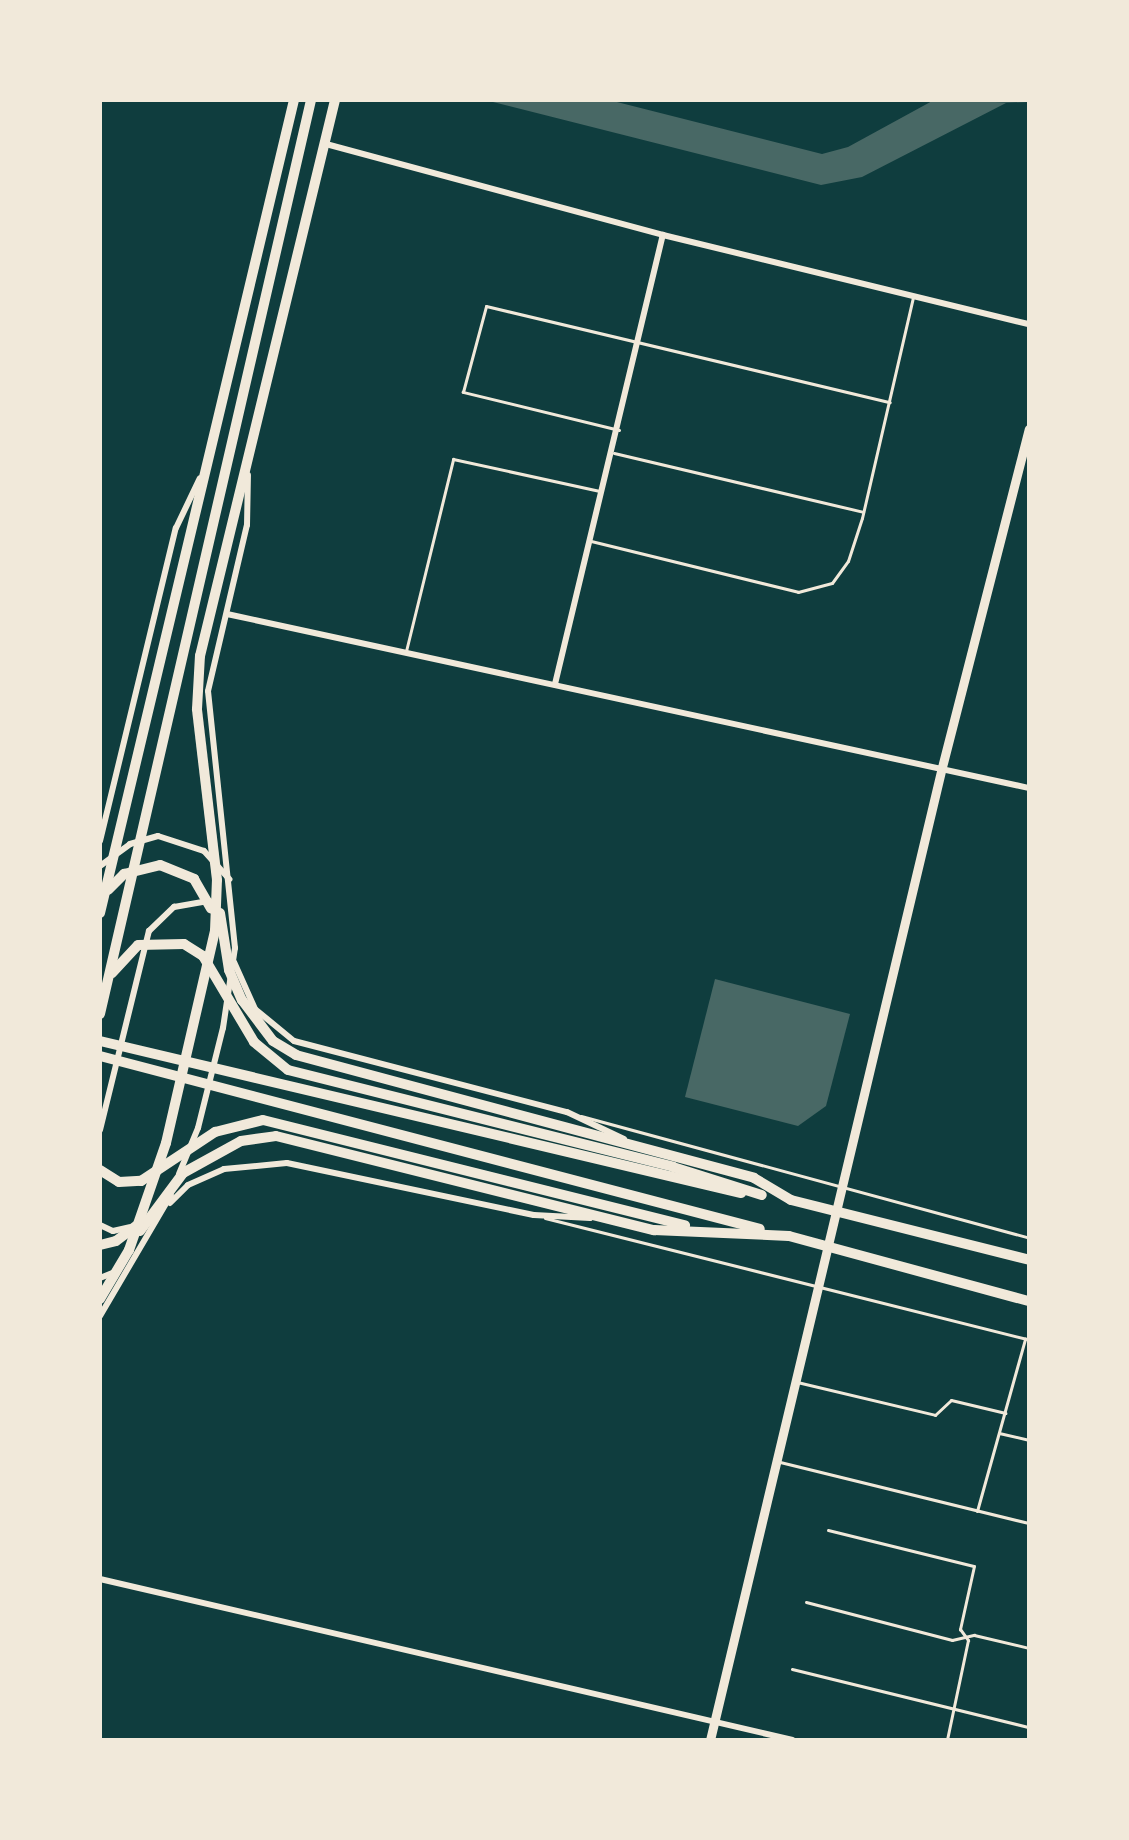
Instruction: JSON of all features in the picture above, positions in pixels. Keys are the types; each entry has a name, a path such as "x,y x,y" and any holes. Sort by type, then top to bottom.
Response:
{"main road":[{"path":"100,913 294,100"},
{"path":"100,1014 311,100"},
{"path":"335,100 200,656 197,709 229,970 242,1000 273,1041 321,1064 631,1143 754,1178 791,1200"},
{"path":"710,1740 830,1248 942,767 1029,429"},
{"path":"106,892 124,874 147,866 177,868 209,897 215,925"},
{"path":"129,1250 166,1143 215,925 217,880"},
{"path":"110,975 138,945 184,944 203,956 254,1042 288,1070 673,1167 762,1195"},
{"path":"100,1041 716,1191 791,1200 1029,1260"},
{"path":"100,1056 1029,1301"},
{"path":"100,1170 119,1182 141,1181 215,1132 263,1120 657,1219 715,1230"},
{"path":"100,1299 129,1250 183,1173 212,1153 265,1137 276,1136 591,1218 654,1230 715,1230 789,1236"},
{"path":"100,1245 116,1241 138,1224"}],"street":[{"path":"326,144 663,235 1029,324"},
{"path":"555,684 641,343 663,235"},
{"path":"100,1316 166,1208 198,1128 223,1028 234,930 208,691 247,525 248,456"},
{"path":"100,841 176,528 210,457"},
{"path":"227,614 1029,788"},
{"path":"100,866 130,844 158,836 175,838 204,851 231,882"},
{"path":"100,1130 149,931 161,914 193,901 212,901 234,930"},
{"path":"233,960 255,1009 294,1041 567,1112 631,1143"},
{"path":"100,1225 113,1231 127,1229 166,1208 188,1185 224,1169 259,1162 345,1171 534,1215 591,1218"},
{"path":"100,1278 131,1266"},
{"path":"100,1579 793,1740"}],"lane":[{"path":"591,541 811,591 840,574 863,512 913,297"},
{"path":"619,430 463,392 486,306 890,402"},
{"path":"614,453 863,512"},
{"path":"406,652 453,459 604,492"},
{"path":"567,1112 843,1191 1029,1238"},
{"path":"534,1215 1027,1339 977,1511"},
{"path":"797,1382 935,1415 951,1400 1005,1413"},
{"path":"999,1433 1029,1440"},
{"path":"778,1462 1029,1523"},
{"path":"828,1530 974,1566 960,1629 968,1640 947,1740"},
{"path":"806,1602 952,1640 964,1635 1029,1648"},
{"path":"792,1669 1029,1727"}],"building":[{"path":"485,100 609,100 822,154 848,147 934,100 1029,103 1006,103 862,177 821,185"},
{"path":"715,979 850,1014 826,1106 798,1126 685,1097"}]}
